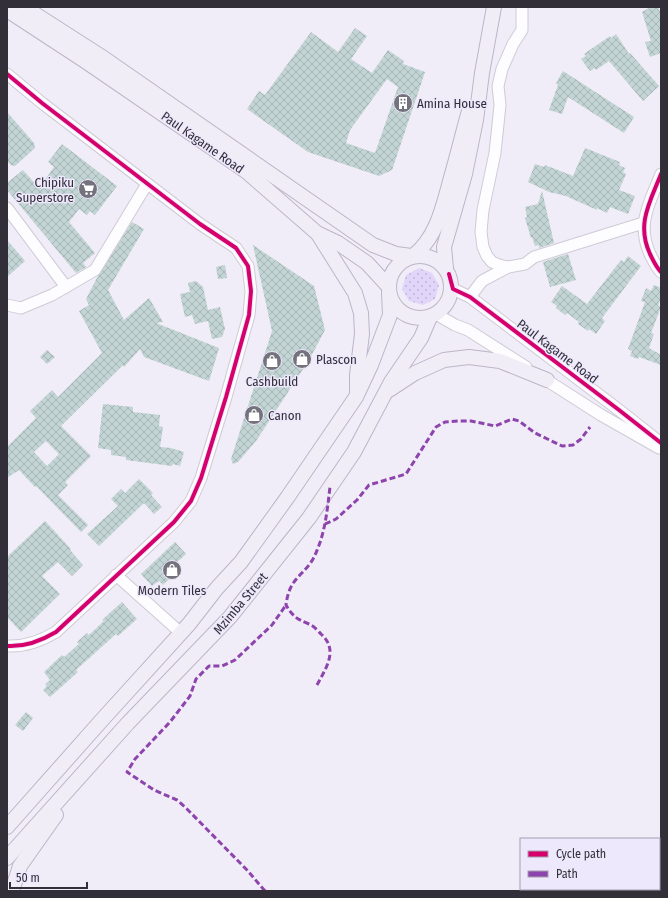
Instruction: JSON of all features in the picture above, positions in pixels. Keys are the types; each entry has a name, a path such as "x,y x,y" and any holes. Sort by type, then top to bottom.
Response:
{"main road":[{"path":"24,7 105,59 373,245 396,254 431,257 437,260 447,271"},
{"path":"482,73 465,124 442,211 431,236 420,251 403,260 392,273 389,290 392,302 397,309 412,318 421,318 433,315 445,306 450,296 451,285 447,271 444,247 465,174 476,120 482,73 494,7"},
{"name":"Paul Kagame Road","path":"7,10 85,61 247,172 317,233 338,243 367,263 389,290"},
{"path":"317,233 355,293 361,314 362,334 356,397"},
{"name":"Mzimba Street","path":"7,827 189,624 217,588 241,562 287,498 356,397 371,365 390,315 389,290"},
{"name":"Mzimba Street","path":"7,858 128,723 230,617 309,518 354,452 391,382 421,338 433,315"},
{"path":"386,392 415,373 444,360 469,357 500,361 547,380"},
{"path":"12,891 20,866 93,762"}],"street":[{"path":"508,267 492,262 487,256 483,247 481,232 483,210 495,152 500,105 498,86 502,69 513,44 522,30 522,7"},
{"path":"7,74 147,184 200,224 236,248 248,266 251,291 249,315 226,397 201,478 191,501 174,522 56,632 38,642 14,647 7,646"},
{"path":"661,174 644,223 644,238 648,250 653,261 661,272"},
{"path":"7,305 21,308 52,295 95,270 147,184"},
{"path":"7,208 66,287"},
{"path":"470,297 482,281 508,267 525,264 534,257 644,223"},
{"name":"Paul Kagame Road","path":"447,271 453,289 470,297 661,443"},
{"name":"Paul Kagame Road","path":"433,315 468,330 602,415 661,450"},
{"path":"116,575 181,633"}],"shaded area":[{"path":"419,268 432,273 439,285 435,299 423,305 409,301 402,289 406,275"}],"building":[{"path":"651,7 658,7 661,13 661,53 650,57 645,42 651,41 642,12"},
{"path":"355,28 367,36 351,59 372,73 388,50 404,61 403,64 425,72 392,170 379,176 308,152 247,109 259,91 265,95 311,32 338,52","holes":["387,79 398,87 375,153 346,143 350,130"]},
{"path":"616,34 629,54 630,53 659,86 643,101 609,61 596,70 595,68 590,71 581,59 586,56 584,54 610,36 611,38"},
{"path":"563,71 634,117 624,133 568,97 562,114 549,110 558,85 556,83"},
{"path":"7,112 34,143 35,148 15,166 11,165 7,161"},
{"path":"62,144 117,186 95,215 90,211 87,215 79,209 69,222 95,253 83,263 86,267 76,273 7,190 7,183 23,170 39,188 54,167 48,162"},
{"path":"585,148 620,162 619,165 625,168 623,172 626,174 619,190 635,196 628,214 610,207 607,213 597,208 597,210 566,196 549,192 528,182 535,164 544,167 545,165 573,176"},
{"path":"542,191 554,243 539,248 539,245 535,246 532,237 531,238 525,218 527,217 525,207 538,204"},
{"path":"132,222 144,229 108,290 124,320 149,298 163,322 156,323 219,348 209,381 144,357 140,349 124,367 123,365 61,426 91,456 65,482 68,485 58,495 88,525 81,532 19,470 7,478 7,447 36,418 30,411 52,390 58,397 102,353 79,311 89,305 86,299 98,276","holes":["46,441 59,454 47,466 34,452"]},
{"path":"7,240 25,261 7,277"},
{"path":"253,245 314,286 325,330 309,360 256,441 238,462 233,464 231,459 272,331"},
{"path":"568,254 576,280 550,287 543,262"},
{"path":"628,256 641,266 602,318 605,321 596,334 589,329 588,331 578,324 579,322 567,313 565,315 551,302 562,286 587,304 621,260 624,262"},
{"path":"225,265 227,278 218,279 216,267"},
{"path":"196,281 203,287 208,310 220,307 225,329 222,337 212,339 208,321 195,324 192,315 185,317 180,294 190,292 188,283"},
{"path":"654,285 661,288 661,298 658,306 661,307 651,333 654,334 649,348 661,355 661,365 639,357 638,359 630,356 632,351 628,349 645,302 641,301 646,288 651,291"},
{"path":"47,350 55,357 47,364 40,357"},
{"path":"103,404 133,407 133,412 160,415 159,426 163,427 160,447 171,448 184,452 180,466 173,464 172,466 126,460 126,457 111,455 111,450 98,448"},
{"path":"139,479 153,493 151,495 162,507 154,514 144,503 99,546 87,534 118,506 111,499 121,489 125,493"},
{"path":"45,521 71,549 70,550 83,565 72,576 58,562 42,576 60,594 21,632 7,617 7,557"},
{"path":"175,542 186,554 174,565 179,570 163,585 159,581 152,586 141,574"},
{"path":"122,602 137,619 118,636 116,634 76,670 78,672 50,697 43,690 47,686 45,684 50,680 44,672 62,655 64,657 79,644 77,642 87,633 89,635 104,621 102,620"},
{"path":"26,712 33,718 23,731 15,725"}],"marked path":[{"path":"325,524 336,519 357,500 369,485 406,474 436,427 445,422 471,421 495,426 512,419 519,421 535,433 562,446 573,445 581,439 590,427"},
{"path":"317,685 327,666 330,653 329,646 326,640 316,629 301,621 286,605 288,593 292,585 313,559 320,542 325,524 330,487"},
{"path":"265,891 247,870 177,800 154,790 127,772 135,759 170,722 190,696 196,679 209,666 222,666 235,660 272,625 286,605"}],"cycle path":[{"path":"7,74 42,103 200,224 236,248 248,266 251,291 249,315 226,397 201,478 191,501 174,522 56,632 33,643 20,646 7,646"},
{"path":"661,174 649,204 644,223 646,243 656,266 661,272"},
{"path":"449,274 453,289 470,297 661,443"}],"place":[{"name":"Amina House","path":"403,103"},
{"name":"Chipiku Superstore","path":"88,189"},
{"name":"Plascon","path":"302,359"},
{"name":"Cashbuild","path":"272,361"},
{"name":"Canon","path":"254,415"},
{"name":"Modern Tiles","path":"172,570"}]}
